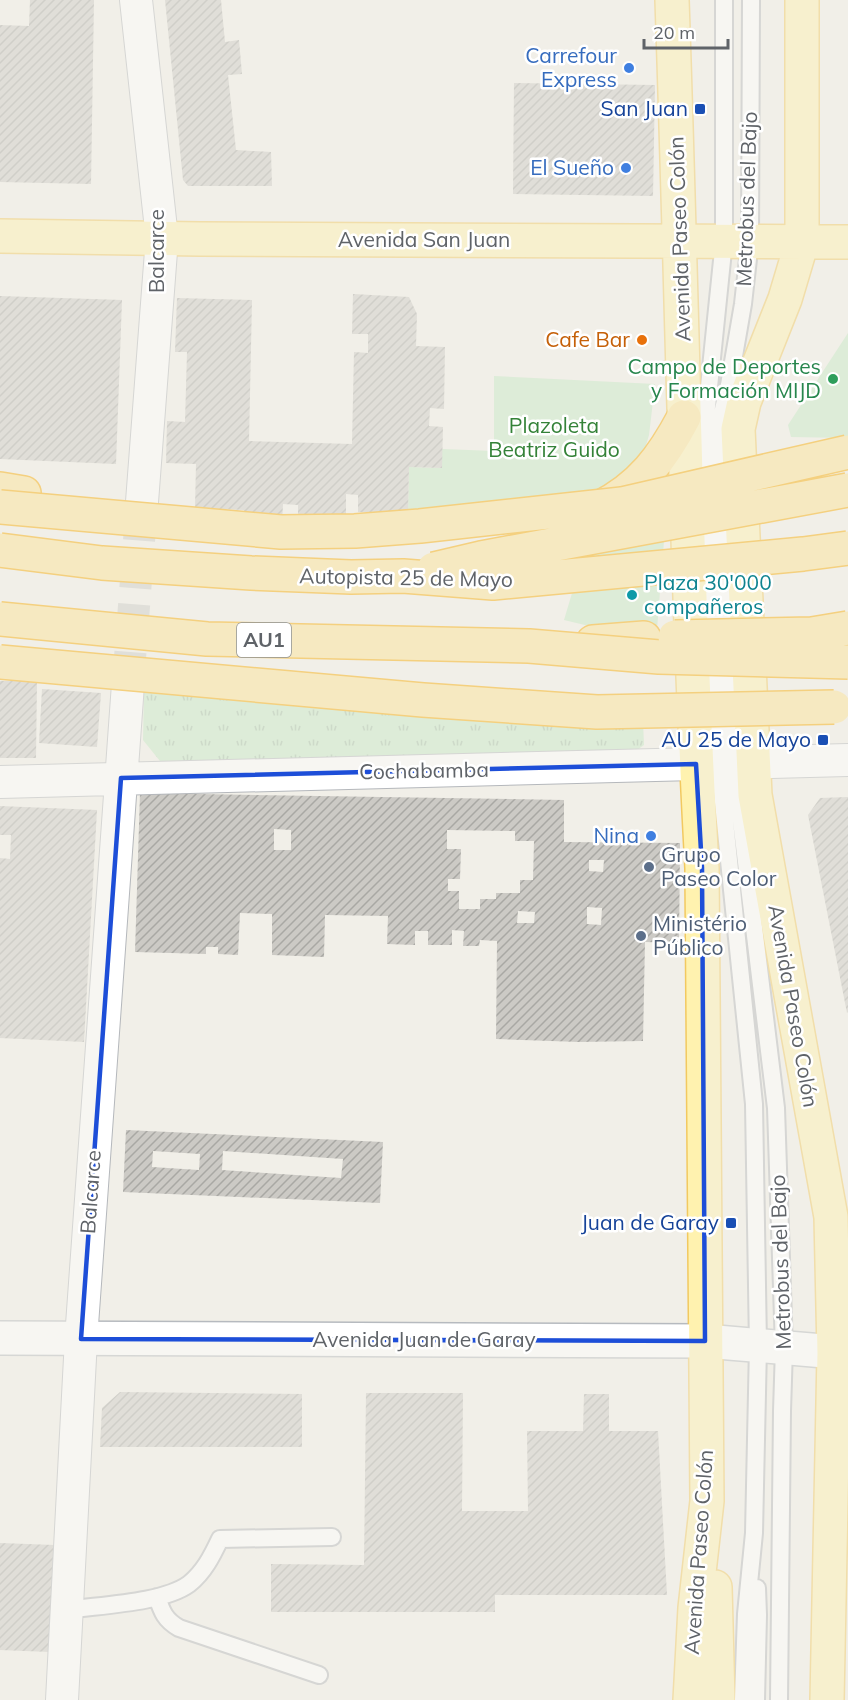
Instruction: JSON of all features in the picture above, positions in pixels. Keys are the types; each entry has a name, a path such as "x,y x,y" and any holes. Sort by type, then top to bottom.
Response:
{"highway":[{"path":"0,489 73,501 146,518 185,530 261,544 338,548 416,545 527,531 558,524 612,502 657,463 684,417"},
{"path":"0,507 168,524 280,532 355,531 622,504 848,452"},
{"path":"403,576 481,558 848,490"},
{"name":"Autopista 25 de Mayo","path":"0,550 113,564 317,576 403,576 492,583 848,548"},
{"name":"AU1","path":"0,619 207,639 529,646 659,657 848,662"},
{"path":"529,646 644,638 812,634 848,628"},
{"path":"0,662 423,700 597,712 841,706"}],"main road":[{"name":"Avenida Paseo Colón","path":"672,0 681,241 684,417 725,763 755,795 831,1217 841,1353 827,1700"},
{"name":"Avenida Paseo Colón","path":"690,1700 696,1608 707,1501 702,868 725,763 738,429 744,402 785,299 802,242 802,0"},
{"name":"Avenida San Juan","path":"0,236 848,242"},
{"name":"Avenida Juan de Garay","path":"0,1338 705,1341 841,1353"},
{"path":"707,1501 717,1598 718,1700"}],"street":[{"name":"Balcarce","path":"136,0 162,238 142,502"},
{"name":"Balcarce","path":"62,1700 81,1339 128,684"},
{"name":"Cochabamba","path":"0,782 848,760"}],"lane":[{"name":"Metrobus del Bajo","path":"723,0 737,241 743,304 729,385 718,430 725,763 742,826 776,1107 771,1347 746,1614 744,1700"},
{"name":"Metrobus del Bajo","path":"751,0 737,241 705,426 725,763 754,1104 771,1347 782,1411 779,1700"},
{"name":"Metrobus del Bajo","path":"754,1533 758,1615 756,1700"},
{"path":"67,1610 157,1597 188,1585 207,1565 220,1539 332,1537"},
{"path":"157,1597 163,1615 179,1628 319,1674"}],"highlighted area":[{"path":"696,764 702,868 705,1341 81,1339 121,778"}],"green space":[{"name":"Campo de Deportes y Formación MIJD","path":"848,333 848,438 791,437 788,425"},
{"name":"Plazoleta Beatriz Guido","path":"494,376 655,384 649,435 644,452 631,470 599,491 408,513 409,467 442,468 442,449 494,451"},
{"path":"665,528 656,642 564,620 590,533"},
{"path":"144,691 643,722 644,745 630,755 160,761 143,740"}],"building":[{"path":"30,0 94,0 91,184 0,182 0,25 29,26"},
{"path":"165,0 221,0 225,42 239,40 242,74 228,75 236,150 271,152 272,186 188,186 183,180"},
{"path":"514,83 655,85 653,196 513,194"},
{"path":"353,294 409,297 417,314 416,346 445,347 444,409 430,408 429,426 443,427 442,468 409,467 408,513 358,512 358,495 346,494 346,524 298,523 298,505 283,504 282,524 244,523 244,510 195,508 196,464 166,463 167,421 185,422 187,352 175,352 177,298 252,300 249,441 352,444 354,352 368,353 368,334 352,334"},
{"path":"0,296 122,300 116,464 0,459"},
{"path":"0,681 37,681 36,758 0,758"},
{"path":"42,689 101,693 97,747 39,743"},
{"path":"140,793 564,800 564,842 680,843 679,943 645,942 643,1041 579,1042 496,1039 497,941 480,940 479,946 463,946 464,931 452,930 452,945 428,945 428,931 415,931 415,945 387,944 388,916 325,915 324,957 272,955 272,914 240,913 238,955 218,954 218,947 206,947 206,954 135,952","holes":["274,829 291,830 291,850 274,850","447,830 515,831 515,841 534,841 533,880 520,880 520,893 496,893 496,899 480,899 480,909 459,909 459,891 448,891 448,879 460,879 461,849 447,849","589,860 604,860 603,872 589,871","587,907 602,908 601,925 587,924","518,911 535,912 534,923 517,923"]},
{"path":"848,797 847,1013 808,815 820,798"},
{"path":"0,806 97,810 84,1042 0,1038 0,858 10,859 11,835 0,835"},
{"path":"126,1130 383,1142 380,1203 123,1192","holes":["153,1151 200,1154 199,1170 152,1167","223,1151 343,1159 341,1178 222,1170"]},
{"path":"120,1392 302,1394 302,1447 100,1447 102,1408"},
{"path":"366,1393 463,1393 462,1511 528,1511 527,1431 583,1431 584,1394 609,1394 609,1431 658,1431 667,1595 495,1595 495,1612 271,1612 271,1564 364,1565"},
{"path":"0,1543 54,1545 50,1652 0,1650"}],"tunnel":[{"path":"128,684 142,502"}],"place":[{"name":"Carrefour Express","path":"629,68"},
{"name":"San Juan","path":"700,109"},
{"name":"El Sueño","path":"626,168"},
{"name":"Cafe Bar","path":"642,340"},
{"name":"Campo de Deportes y Formación MIJD","path":"833,379"},
{"name":"Plaza 30'000 compañeros","path":"632,595"},
{"name":"AU 25 de Mayo","path":"823,740"},
{"name":"Nina","path":"651,836"},
{"name":"Grupo Paseo Color","path":"649,867"},
{"name":"Ministério Público","path":"641,936"},
{"name":"Juan de Garay","path":"731,1223"}]}
